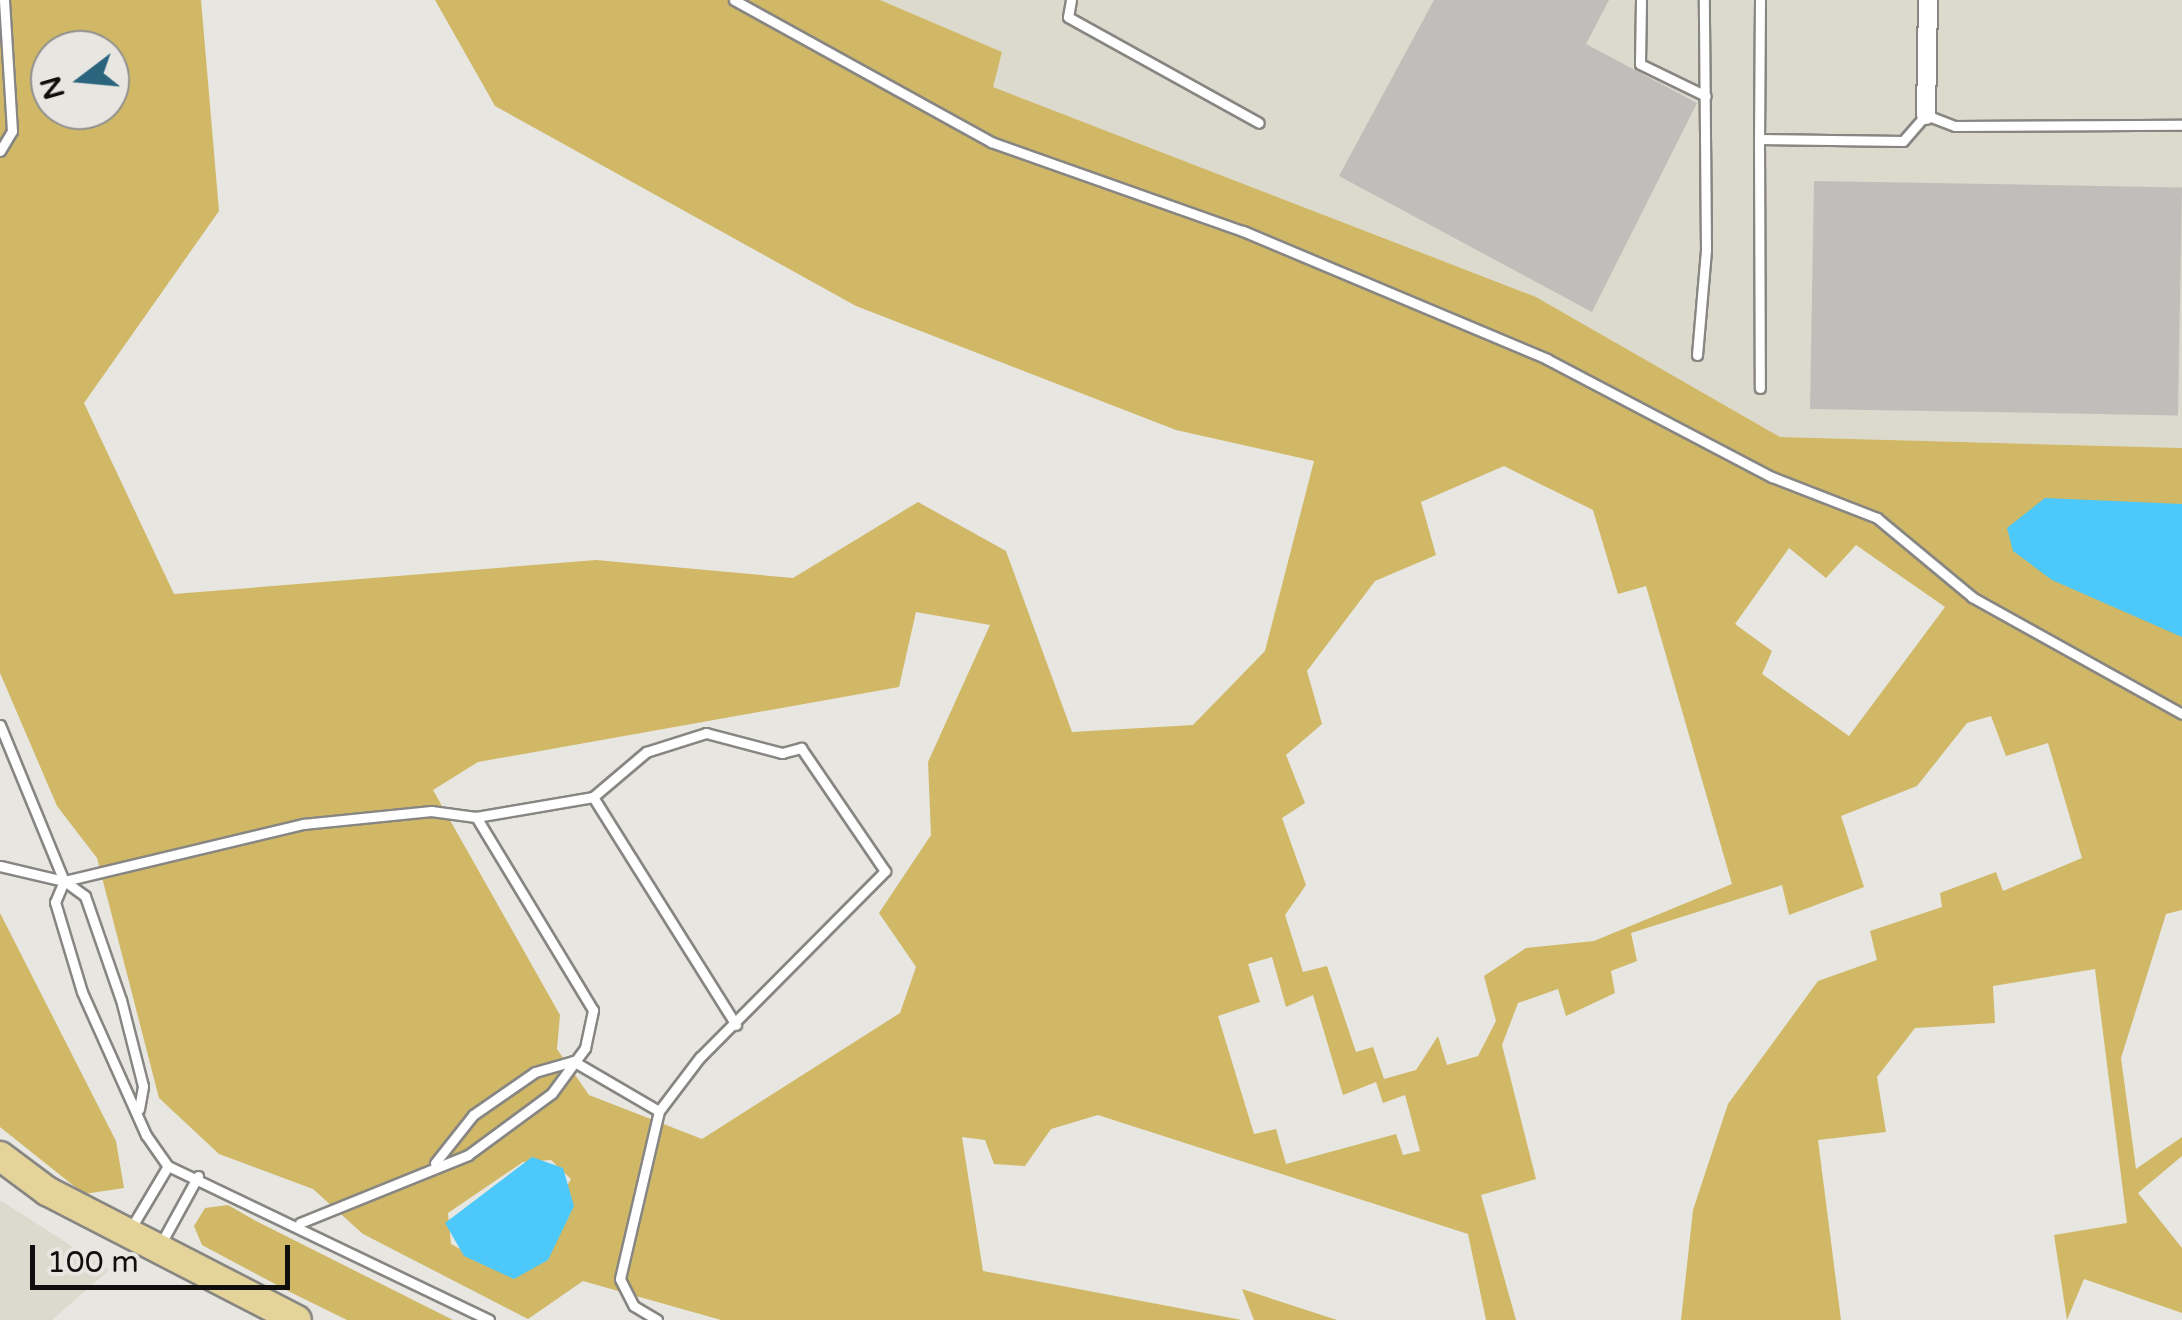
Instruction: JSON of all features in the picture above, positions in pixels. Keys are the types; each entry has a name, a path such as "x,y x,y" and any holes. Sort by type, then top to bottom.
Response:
{"main road":[{"path":"0,1156 47,1191 297,1320"}],"street":[{"path":"1926,115 1928,0"}],"lane":[{"path":"0,151 12,131 4,0"},
{"path":"734,0 991,142 1243,231 1547,359 1772,477 1878,518 1972,597 2182,714"},
{"path":"1072,0 1068,16 1259,123"},
{"path":"1640,0 1640,64 1706,96"},
{"path":"1697,355 1706,96 1704,0"},
{"path":"1760,0 1760,388"},
{"path":"1760,139 1902,141 1926,115 1955,126 2182,125"},
{"path":"0,725 64,881 55,902 82,992 168,1166 300,1223 490,1320"},
{"path":"64,881 303,824 431,811 476,817 594,797 646,752 706,733 782,754 801,748 839,794 885,870 736,1025 659,1112 620,1279 657,1320"},
{"path":"594,797 736,1025"},
{"path":"300,1223 434,1163 468,1154 552,1094 574,1061 593,1010 476,817"},
{"path":"0,866 64,881 85,896 122,1000 144,1086 139,1109"},
{"path":"434,1163 473,1115 535,1072 574,1061 659,1112"},
{"path":"128,1233 168,1166"},
{"path":"0,1170 47,1191"},
{"path":"158,1249 198,1176"}],"shaded area":[{"path":"0,0 201,0 219,211 84,403 174,594 596,560 793,578 918,502 1006,551 1072,732 1193,725 1265,651 1314,461 1176,430 856,306 495,106 435,0 880,0 1002,52 993,87 1536,297 1780,437 2182,448 2182,910 2166,914 2121,1058 2136,1169 2182,1137 2182,1156 2138,1193 2182,1248 2182,1313 2084,1279 2067,1320 2054,1235 2127,1223 2095,969 1993,986 1995,1023 1915,1028 1877,1077 1886,1132 1818,1140 1841,1320 1681,1320 1693,1210 1728,1104 1818,981 1877,960 1870,931 1942,907 1940,893 1996,872 2003,891 2082,858 2048,743 2006,756 1991,716 1967,723 1917,786 1841,816 1864,887 1789,915 1782,885 1631,933 1637,961 1611,971 1615,993 1566,1016 1558,989 1518,1003 1502,1045 1536,1179 1481,1195 1516,1320 1486,1320 1468,1234 1098,1115 1051,1129 1025,1166 994,1164 985,1140 962,1137 983,1271 1242,1320 721,1320 583,1281 528,1319 363,1234 313,1189 219,1154 159,1098 97,858 57,806 0,673","holes":["1504,466 1593,510 1618,594 1646,586 1732,884 1594,941 1526,948 1484,976 1496,1021 1478,1056 1447,1065 1438,1036 1416,1070 1384,1079 1373,1047 1356,1052 1327,966 1303,972 1285,915 1306,885 1282,818 1305,803 1286,755 1322,724 1307,671 1375,581 1436,555 1421,502","1856,545 1945,607 1849,736 1762,674 1772,651 1735,624 1789,548 1826,578","916,612 990,625 928,762 931,835 879,913 916,967 900,1013 702,1139 589,1095 557,1049 560,1015 433,790 478,762 899,687","1272,957 1286,1007 1313,995 1343,1095 1376,1082 1383,1103 1405,1095 1420,1151 1403,1155 1396,1134 1286,1164 1276,1129 1254,1134 1218,1016 1260,1002 1248,964","551,1160 571,1179 514,1278 451,1244 448,1213 523,1162"]},
{"path":"880,0 2182,0 2182,448 1780,437 1536,297 992,87 1002,52"},
{"path":"0,913 116,1141 124,1188 84,1194 0,1127"},
{"path":"0,1200 109,1270 52,1320 0,1320"},
{"path":"228,1205 453,1320 347,1320 290,1292 202,1245 194,1226 205,1208"},
{"path":"1242,1289 1337,1320 1254,1320"}],"water":[{"path":"2045,498 2182,504 2182,637 2052,580 2013,551 2007,528"},
{"path":"532,1157 563,1168 574,1206 548,1260 514,1279 464,1256 445,1223"}],"building":[{"path":"1434,0 1609,0 1586,44 1697,103 1592,312 1339,176"},
{"path":"1814,181 2182,187 2178,415 1810,409"}]}
